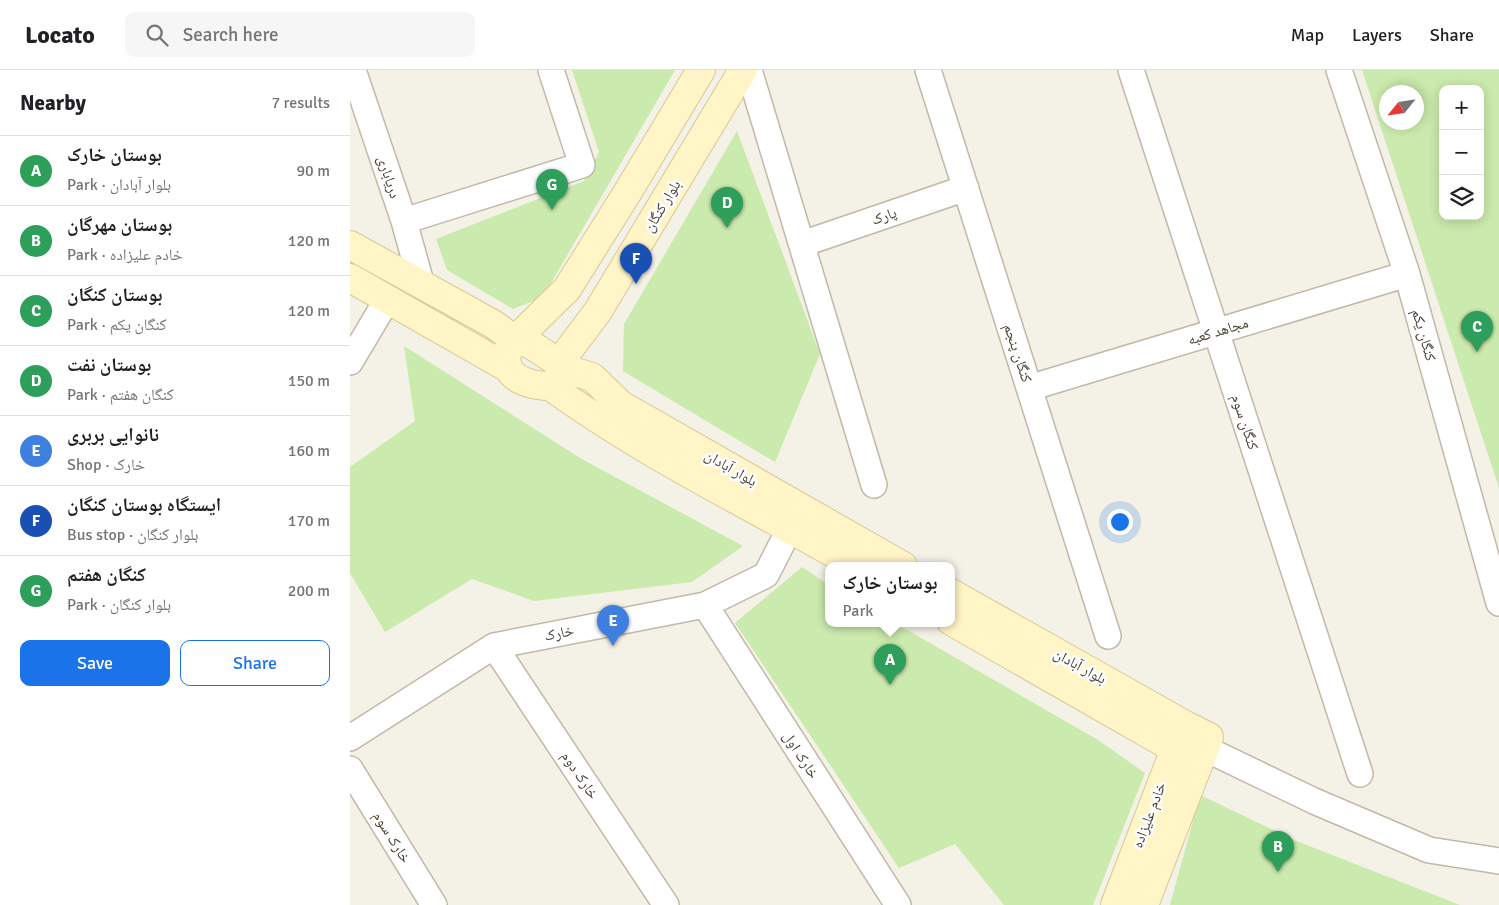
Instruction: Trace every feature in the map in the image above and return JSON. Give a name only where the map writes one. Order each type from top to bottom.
[{"type":"main road","points":[[508,368],[506,354],[515,340],[567,289],[701,70]]},
{"type":"main road","name":"بلوار کنگان","points":[[557,373],[598,311],[743,70]]},
{"type":"main road","points":[[350,245],[493,324],[515,340]]},
{"type":"main road","points":[[350,278],[508,368],[517,377],[528,383],[537,386],[557,373]]},
{"type":"main road","name":"بلوار آبادان","points":[[515,340],[530,344],[557,373],[589,413],[727,496],[795,519],[895,562]]},
{"type":"main road","name":"بلوار آبادان","points":[[795,519],[851,562]]},
{"type":"main road","name":"بلوار آبادان","points":[[955,595],[1200,743]]},
{"type":"main road","name":"بلوار آبادان","points":[[955,623],[1175,750],[1200,743]]},
{"type":"main road","name":"خادم علیزاده","points":[[1144,905],[1200,743]]},
{"type":"main road","name":"خادم علیزاده","points":[[1115,905],[1175,750]]},
{"type":"street","name":"دریاباری","points":[[353,70],[404,220],[422,286]]},
{"type":"street","points":[[404,220],[582,165],[551,70]]},
{"type":"street","points":[[750,70],[874,484]]},
{"type":"street","name":"کنگان پنجم","points":[[928,70],[1108,636]]},
{"type":"street","name":"کنگان سوم","points":[[1131,70],[1360,774]]},
{"type":"street","name":"کنگان یکم","points":[[1339,70],[1407,274],[1499,603]]},
{"type":"street","name":"پارک","points":[[802,244],[966,188]]},
{"type":"street","name":"مجاهد کعبه","points":[[1029,388],[1407,274]]},
{"type":"street","points":[[350,362],[387,300]]},
{"type":"street","name":"خارک","points":[[350,738],[494,646],[705,605],[766,574],[795,519]]},
{"type":"street","name":"خارک اول","points":[[705,605],[898,905]]},
{"type":"street","name":"خارک دوم","points":[[494,646],[666,905]]},
{"type":"street","points":[[1200,743],[1314,801],[1429,850],[1499,860]]},
{"type":"street","name":"خارک سوم","points":[[350,769],[434,905]]},
{"type":"green space","points":[[572,70],[675,70],[543,297],[513,309],[447,270],[436,239],[584,181],[599,152]]},
{"type":"green space","points":[[1362,70],[1499,70],[1499,488],[1382,130],[1424,130],[1424,85],[1379,85],[1379,122]]},
{"type":"green space","points":[[737,131],[820,354],[775,462],[623,371],[624,324]]},
{"type":"green space","points":[[404,346],[580,458],[743,546],[692,582],[534,601],[472,579],[385,632],[350,573],[350,467],[415,421]]},
{"type":"green space","points":[[802,567],[825,582],[825,627],[900,627],[909,631],[1098,740],[1145,773],[1093,905],[1004,905],[955,844],[899,868],[735,623]]},
{"type":"green space","points":[[1200,795],[1294,840],[1460,905],[1170,905]]},
{"type":"place","name":"کنگان هفتم","points":[[552,210]]},
{"type":"place","name":"بوستان نفت","points":[[727,228]]},
{"type":"place","name":"ایستگاه بوستان کنگان","points":[[636,284]]},
{"type":"place","name":"بوستان کنگان","points":[[1477,352]]},
{"type":"place","name":"نانوایی بربری","points":[[613,646]]},
{"type":"place","name":"بوستان خارک","points":[[890,685]]},
{"type":"place","name":"بوستان مهرگان","points":[[1278,872]]}]
